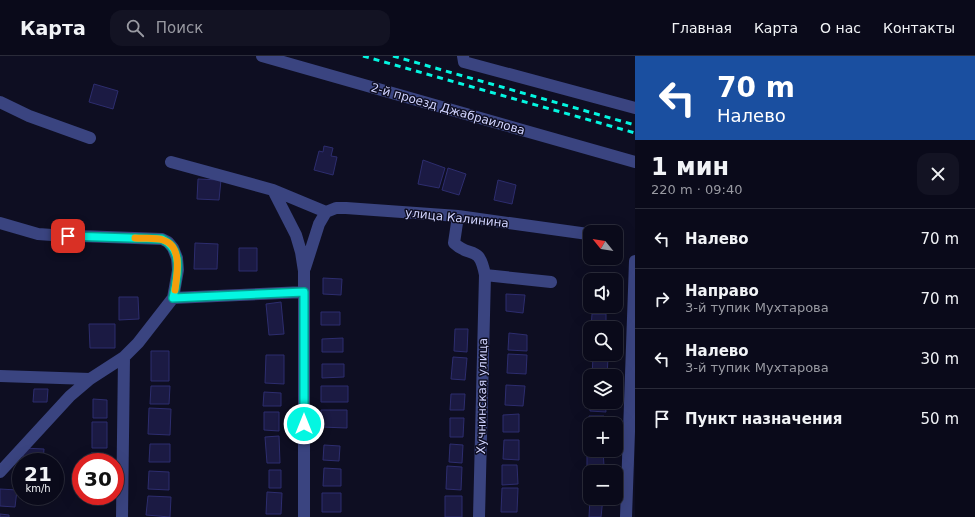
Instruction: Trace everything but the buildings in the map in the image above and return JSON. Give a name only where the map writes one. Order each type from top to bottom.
[{"type":"street","name":"2-й проезд Джабраилова","points":[[262,56],[635,162]]},
{"type":"street","points":[[463,56],[464,62],[635,108]]},
{"type":"street","points":[[0,102],[29,116],[90,138]]},
{"type":"street","points":[[171,162],[273,190],[326,212],[318,224],[304,271]]},
{"type":"street","points":[[273,190],[296,235],[304,271],[304,517]]},
{"type":"street","name":"улица Калинина","points":[[326,212],[336,208],[346,208],[458,216],[583,233]]},
{"type":"street","name":"Хучнинская улица","points":[[458,216],[454,242],[458,247],[473,252],[479,256],[483,262],[485,275],[479,517]]},
{"type":"street","points":[[0,224],[38,234],[162,239],[168,242],[173,248],[177,258],[178,270],[173,298],[138,343],[124,357],[90,379],[70,396],[0,472]]},
{"type":"street","points":[[626,517],[635,261]]},
{"type":"street","points":[[485,275],[551,282]]},
{"type":"street","points":[[173,298],[304,292]]},
{"type":"street","points":[[122,517],[124,357]]},
{"type":"street","points":[[0,376],[90,379]]},
{"type":"railway","points":[[363,56],[635,133]]},
{"type":"railway","points":[[393,56],[635,125]]},
{"type":"slow traffic","points":[[135,238],[162,239],[168,242],[173,248],[177,258],[178,270],[175,290]]},
{"type":"route","points":[[68,236],[162,239],[168,242],[173,248],[177,258],[178,270],[173,298],[304,292],[304,424]]}]
